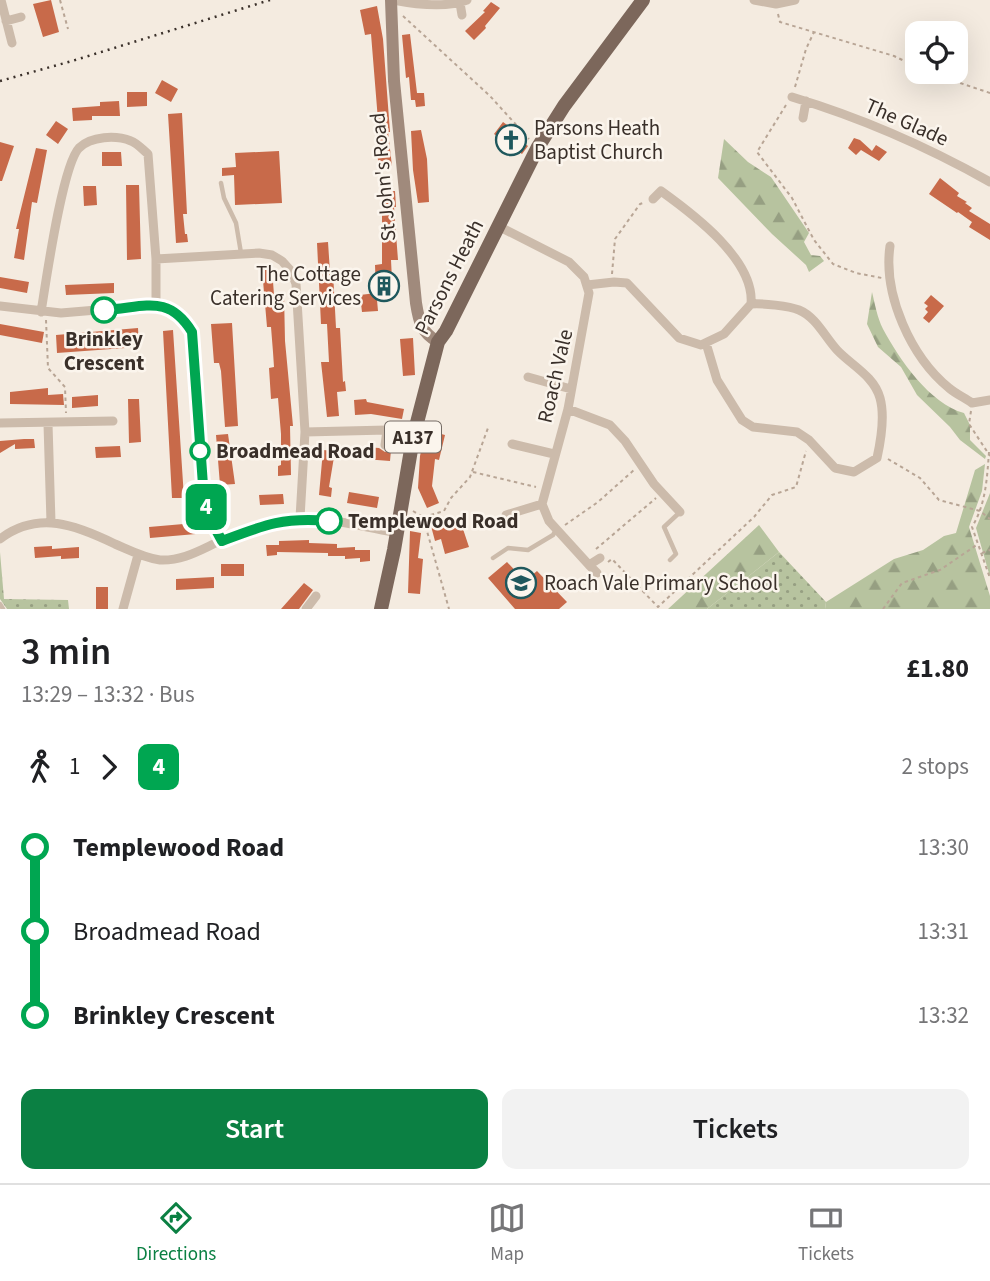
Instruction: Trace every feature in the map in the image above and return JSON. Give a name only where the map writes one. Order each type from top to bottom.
[{"type":"main road","name":"Parsons Heath","points":[[381,609],[403,504],[414,433],[438,342],[538,147],[564,106],[643,0]]},
{"type":"street","points":[[1,0],[12,43]]},
{"type":"street","points":[[754,0],[776,4],[794,0]]},
{"type":"street","points":[[392,2],[463,1],[462,15]]},
{"type":"street","name":"St John's Road","points":[[392,2],[395,93],[416,303],[420,324],[426,335],[438,342]]},
{"type":"street","points":[[6,21],[21,17]]},
{"type":"street","name":"The Glade","points":[[792,97],[842,112],[913,141],[990,182]]},
{"type":"street","points":[[803,118],[806,101]]},
{"type":"street","points":[[44,312],[51,249],[70,163],[81,146],[95,139],[114,138],[133,142],[148,154],[156,259],[156,305]]},
{"type":"street","points":[[653,199],[661,191],[707,227],[742,268],[749,283],[751,304]]},
{"type":"street","points":[[498,226],[569,262],[584,277],[587,285],[627,283],[680,338],[689,342],[706,343],[724,334],[751,304],[759,303],[800,311],[813,320],[837,350],[873,384],[880,398],[881,444],[877,458],[854,472],[835,468],[809,440],[797,432],[753,427],[742,420],[717,380],[706,343]]},
{"type":"street","points":[[890,246],[888,263],[898,313],[928,366],[949,388],[972,403],[990,400]]},
{"type":"street","points":[[156,259],[272,255],[292,271],[296,284],[305,432],[300,518]]},
{"type":"street","name":"Roach Vale","points":[[542,504],[568,409],[587,312],[587,285]]},
{"type":"street","points":[[0,306],[71,313],[156,305],[171,308],[184,319],[192,332],[204,499],[209,517],[222,541]]},
{"type":"street","points":[[528,377],[571,389]]},
{"type":"street","points":[[568,409],[610,425],[662,493],[680,512]]},
{"type":"street","points":[[0,423],[113,421]]},
{"type":"street","points":[[48,424],[51,522]]},
{"type":"street","points":[[305,432],[387,430],[385,445]]},
{"type":"street","points":[[512,444],[554,454]]},
{"type":"street","points":[[506,515],[542,504],[549,522],[597,573]]},
{"type":"street","points":[[0,539],[13,529],[51,522],[79,528],[138,555],[159,560],[184,559],[257,527],[300,518],[397,533]]},
{"type":"street","points":[[123,609],[138,555]]},
{"type":"street","points":[[586,562],[600,558]]},
{"type":"street","points":[[306,609],[316,596]]},
{"type":"lane","points":[[220,183],[236,223],[241,254]]},
{"type":"lane","points":[[670,560],[676,554],[664,527],[680,512]]},
{"type":"lane","points":[[493,558],[508,548],[528,550],[557,530]]},
{"type":"lane","points":[[0,604],[3,609]]},
{"type":"path","points":[[60,0],[68,29]]},
{"type":"path","points":[[392,2],[490,96],[513,124],[538,147]]},
{"type":"path","points":[[776,4],[780,22],[905,61]]},
{"type":"path","points":[[814,32],[806,49],[792,97],[757,152],[792,198],[814,240],[833,264],[856,273],[890,279]]},
{"type":"path","points":[[963,84],[990,93]]},
{"type":"path","points":[[611,282],[615,239],[640,204],[653,199]]},
{"type":"path","points":[[44,312],[48,368],[65,387],[66,423]]},
{"type":"path","points":[[972,403],[969,424],[989,454],[986,492],[972,527],[990,578]]},
{"type":"path","points":[[424,517],[444,511],[451,498],[470,477],[488,428]]},
{"type":"path","points":[[600,558],[606,563],[612,559],[658,607],[754,517],[772,495],[796,487],[809,440]]},
{"type":"path","points":[[878,453],[920,478],[939,500],[980,512],[990,519]]},
{"type":"path","points":[[557,530],[598,502],[641,465]]},
{"type":"path","points":[[472,472],[545,489]]},
{"type":"path","points":[[586,562],[662,493]]},
{"type":"path","points":[[403,504],[424,517],[449,609]]},
{"type":"path","points":[[883,609],[902,583],[940,570],[978,544]]},
{"type":"path","points":[[981,553],[990,550]]},
{"type":"green space","points":[[724,139],[748,162],[771,177],[809,233],[804,242],[811,255],[820,256],[824,261],[809,272],[806,265],[718,178]]},
{"type":"green space","points":[[872,292],[881,324],[898,354],[917,379],[939,400],[964,413],[970,425],[970,440],[986,456],[985,459],[960,440],[917,395],[901,367],[878,347],[867,324]]},
{"type":"green space","points":[[985,464],[982,491],[969,527],[990,596],[990,609],[825,609],[826,602],[894,559],[923,550],[944,536],[956,533],[975,470]]},
{"type":"green space","points":[[990,493],[990,577],[976,528]]},
{"type":"green space","points":[[759,525],[779,552],[707,609],[668,609]]},
{"type":"green space","points":[[0,552],[4,599],[68,600],[69,609],[7,609],[0,599]]},
{"type":"green space","points":[[779,552],[826,602],[825,609],[707,609]]},
{"type":"building","points":[[51,0],[59,32],[43,37],[33,4]]},
{"type":"building","points":[[491,2],[500,8],[474,40],[465,31],[485,12],[483,11]]},
{"type":"building","points":[[377,6],[383,39],[392,166],[379,168],[376,145],[380,145],[371,34],[365,35],[360,10]]},
{"type":"building","points":[[410,34],[417,93],[424,93],[425,106],[416,107],[415,100],[411,100],[409,77],[406,78],[402,35]]},
{"type":"building","points":[[162,80],[178,89],[171,102],[155,93]]},
{"type":"building","points":[[127,92],[147,92],[147,106],[127,107]]},
{"type":"building","points":[[119,101],[120,116],[92,116],[92,120],[73,121],[72,108],[100,106],[100,102]]},
{"type":"building","points":[[182,113],[187,214],[183,214],[188,242],[176,243],[168,114]]},
{"type":"building","points":[[56,121],[68,129],[58,144],[46,135]]},
{"type":"building","name":"Parsons Heath Baptist Church","points":[[503,122],[513,129],[510,133],[528,146],[522,154],[494,134]]},
{"type":"building","points":[[421,130],[427,159],[429,202],[418,203],[411,131]]},
{"type":"building","points":[[854,138],[872,151],[876,145],[887,152],[879,161],[861,150],[856,155],[848,148]]},
{"type":"building","points":[[0,142],[14,146],[2,181],[0,181]]},
{"type":"building","points":[[36,148],[47,150],[37,203],[32,202],[24,260],[14,258],[19,229],[16,229]]},
{"type":"building","points":[[279,151],[282,203],[235,205],[234,175],[222,176],[222,168],[236,167],[235,153]]},
{"type":"building","points":[[102,152],[121,152],[122,166],[102,166]]},
{"type":"building","points":[[940,178],[959,193],[957,196],[967,202],[965,203],[972,208],[969,211],[990,224],[990,240],[969,227],[972,222],[929,194]]},
{"type":"building","points":[[126,185],[139,185],[141,259],[127,260]]},
{"type":"building","points":[[83,186],[96,186],[97,205],[84,206]]},
{"type":"building","points":[[395,191],[398,260],[391,260],[393,299],[377,300],[378,311],[362,312],[360,295],[376,293],[375,265],[382,264],[382,192]]},
{"type":"building","points":[[328,242],[330,272],[333,272],[336,328],[340,328],[343,382],[345,381],[346,391],[337,392],[339,416],[327,417],[321,362],[329,362],[327,324],[321,324],[317,243]]},
{"type":"building","points":[[272,268],[274,295],[284,294],[285,341],[293,426],[290,426],[291,475],[278,476],[278,466],[281,465],[281,434],[278,398],[271,399],[269,368],[274,367],[273,352],[271,327],[267,327],[262,269]]},
{"type":"building","points":[[0,277],[29,282],[27,293],[0,288]]},
{"type":"building","points":[[114,283],[114,293],[66,295],[65,285]]},
{"type":"building","points":[[931,295],[944,306],[929,323],[923,318],[928,312],[925,309],[928,306],[924,303]]},
{"type":"building","points":[[232,323],[238,426],[225,427],[221,371],[219,363],[214,363],[211,324]]},
{"type":"building","points":[[0,324],[44,332],[42,343],[0,335]]},
{"type":"building","points":[[138,328],[139,347],[57,353],[56,335]]},
{"type":"building","points":[[173,330],[184,498],[172,498],[163,331]]},
{"type":"building","points":[[413,338],[415,375],[403,376],[400,339]]},
{"type":"building","points":[[48,388],[48,395],[63,394],[64,405],[10,404],[10,392]]},
{"type":"building","points":[[98,395],[98,406],[72,408],[72,397]]},
{"type":"building","points":[[128,399],[139,399],[141,442],[129,443]]},
{"type":"building","points":[[366,399],[367,402],[404,409],[402,419],[371,414],[355,415],[354,400]]},
{"type":"building","points":[[426,430],[445,435],[439,460],[435,459],[432,486],[439,503],[427,508],[418,488],[420,456]]},
{"type":"building","points":[[228,434],[235,484],[220,485],[216,435]]},
{"type":"building","points":[[34,439],[35,448],[15,449],[15,444],[0,453],[0,441]]},
{"type":"building","points":[[120,446],[121,457],[96,458],[95,447]]},
{"type":"building","points":[[365,447],[379,448],[385,452],[391,450],[390,461],[364,459]]},
{"type":"building","points":[[323,450],[335,451],[329,487],[332,488],[331,497],[319,495]]},
{"type":"building","points":[[349,492],[379,497],[377,508],[347,503]]},
{"type":"building","points":[[283,494],[284,504],[260,505],[259,495]]},
{"type":"building","points":[[449,521],[450,525],[457,523],[460,530],[463,529],[469,547],[445,554],[441,539],[435,541],[431,526]]},
{"type":"building","points":[[195,523],[196,534],[150,538],[149,527]]},
{"type":"building","points":[[410,531],[421,533],[418,558],[423,559],[420,594],[408,593]]},
{"type":"building","points":[[309,540],[309,543],[337,544],[337,548],[370,550],[370,561],[360,562],[360,558],[328,556],[328,553],[277,552],[277,555],[267,556],[266,545],[279,545],[279,541]]},
{"type":"building","points":[[52,546],[52,549],[79,547],[79,558],[35,558],[34,547]]},
{"type":"building","points":[[507,562],[525,581],[537,571],[567,602],[559,609],[515,609],[488,578]]},
{"type":"building","points":[[221,564],[244,564],[244,576],[221,576]]},
{"type":"building","points":[[214,577],[214,588],[176,590],[176,579]]},
{"type":"building","points":[[304,583],[313,590],[299,609],[281,609]]},
{"type":"building","points":[[96,587],[108,587],[108,609],[96,609]]},
{"type":"railway","points":[[0,81],[270,0]]},
{"type":"bus line","name":"4","points":[[104,310],[156,305],[171,308],[184,319],[192,332],[204,499],[209,517],[222,541],[278,522],[300,518],[329,521]]},
{"type":"place","name":"Parsons Heath Baptist Church","points":[[511,140]]},
{"type":"place","name":"The Cottage Catering Services","points":[[384,286]]},
{"type":"place","name":"Brinkley Crescent","points":[[104,310]]},
{"type":"place","name":"Broadmead Road","points":[[200,451]]},
{"type":"place","name":"Templewood Road","points":[[329,521]]},
{"type":"place","name":"Roach Vale Primary School","points":[[521,583]]}]
